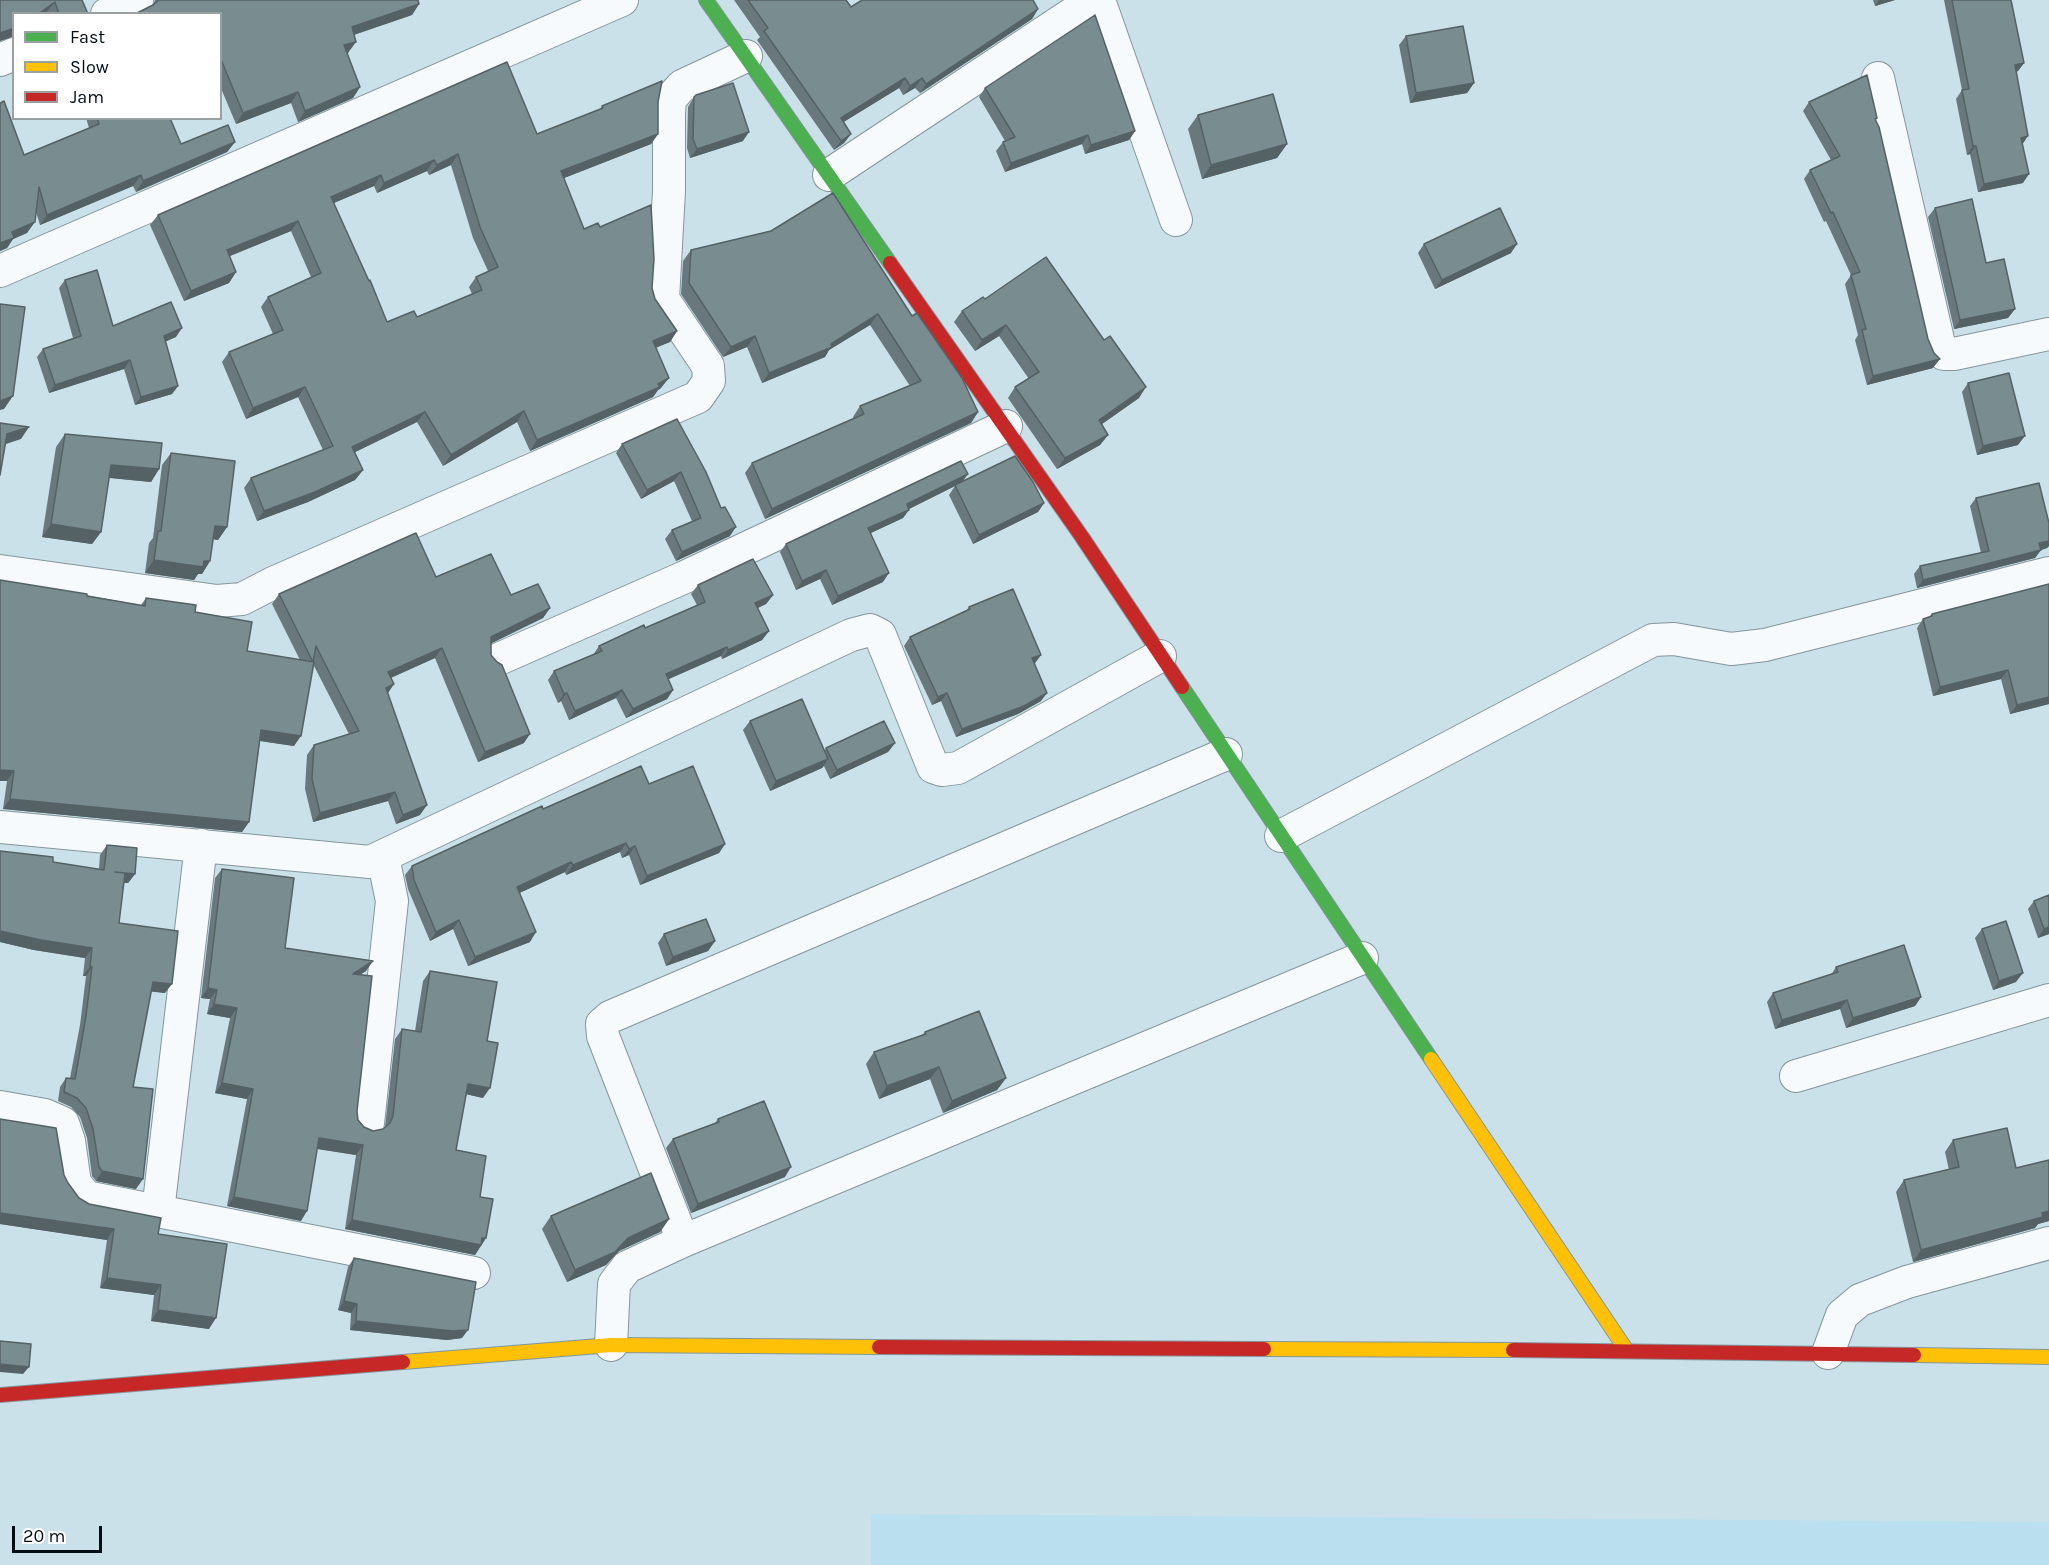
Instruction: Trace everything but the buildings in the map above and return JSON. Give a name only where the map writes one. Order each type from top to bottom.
[{"type":"street","points":[[0,271],[622,0]]},
{"type":"street","points":[[706,0],[1082,537],[1160,657],[1627,1350]]},
{"type":"street","points":[[829,175],[1093,0]]},
{"type":"street","points":[[1098,0],[1176,220]]},
{"type":"street","points":[[0,571],[217,601],[242,599],[273,583],[698,397],[709,381],[708,366],[663,299],[669,191],[670,99],[682,86],[746,56]]},
{"type":"street","points":[[1878,78],[1939,345],[1944,354],[1954,354],[2049,334]]},
{"type":"street","points":[[501,658],[685,577],[1006,426]]},
{"type":"street","points":[[1281,836],[1653,640],[1674,639],[1731,649],[1765,645],[2049,573]]},
{"type":"street","points":[[0,827],[370,862],[851,635],[870,630],[880,635],[933,767],[942,770],[958,768],[1160,657]]},
{"type":"street","points":[[683,1241],[603,1036],[603,1024],[610,1017],[1226,754]]},
{"type":"street","points":[[158,1211],[201,845]]},
{"type":"street","points":[[368,1124],[392,901],[382,857]]},
{"type":"street","points":[[611,1345],[614,1284],[627,1267],[683,1241],[1362,958]]},
{"type":"street","points":[[1796,1076],[2049,1000]]},
{"type":"street","points":[[0,1107],[45,1114],[63,1123],[69,1141],[75,1183],[86,1197],[474,1273]]},
{"type":"street","points":[[1828,1353],[1842,1315],[1860,1300],[1907,1282],[2049,1243]]},
{"type":"street","points":[[0,1395],[611,1345],[1627,1350],[2049,1357]]},
{"type":"shaded area","points":[[871,1514],[2049,1522],[2049,1565],[871,1565]]},
{"type":"traffic: fast","points":[[706,0],[890,263]]},
{"type":"traffic: fast","points":[[1182,687],[1431,1059]]},
{"type":"traffic: slow","points":[[1431,1059],[1627,1351]]},
{"type":"traffic: slow","points":[[403,1362],[611,1345],[879,1347]]},
{"type":"traffic: slow","points":[[1264,1349],[1513,1350]]},
{"type":"traffic: slow","points":[[1914,1355],[2049,1357]]},
{"type":"traffic: jam","points":[[890,263],[1082,537],[1182,687]]},
{"type":"traffic: jam","points":[[879,1347],[1264,1349]]},
{"type":"traffic: jam","points":[[1513,1350],[1914,1355]]},
{"type":"traffic: jam","points":[[0,1395],[403,1362]]}]
